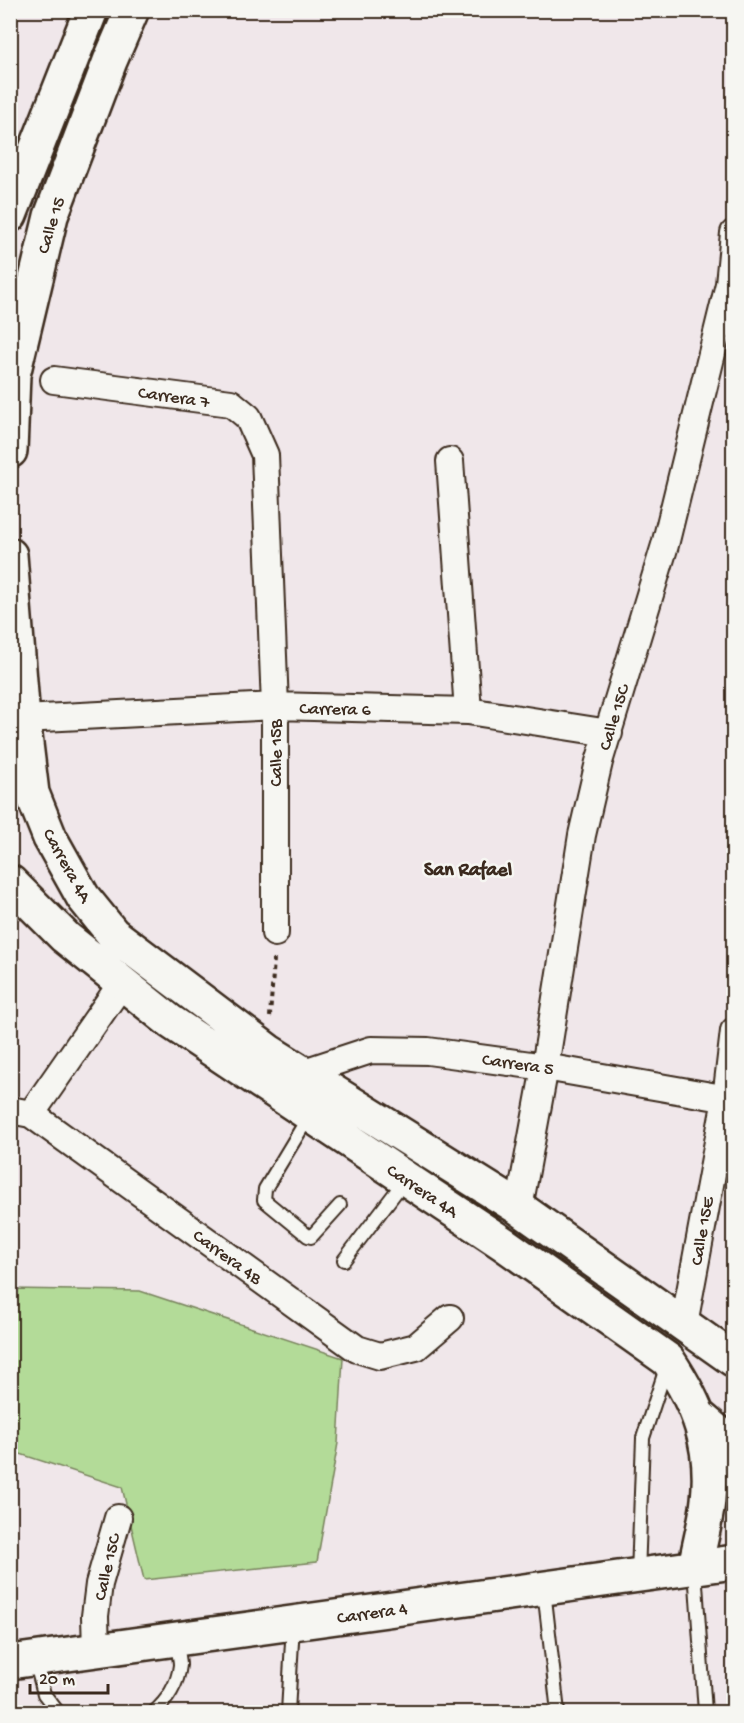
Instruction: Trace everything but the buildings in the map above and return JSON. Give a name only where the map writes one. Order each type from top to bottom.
[{"type":"main road","points":[[51,216],[12,209],[91,10]]},
{"type":"main road","name":"Calle 15","points":[[10,451],[13,375],[51,216],[132,10]]},
{"type":"main road","points":[[10,555],[21,803]]},
{"type":"main road","name":"Carrera 4A","points":[[21,803],[50,838],[83,897],[113,934],[268,1051],[519,1208],[734,1360]]},
{"type":"main road","name":"Carrera 4A","points":[[10,882],[65,937],[171,1022],[504,1244],[669,1360],[686,1387],[700,1418],[709,1461],[708,1500],[695,1568]]},
{"type":"main road","points":[[700,1418],[734,1446]]},
{"type":"main road","name":"Carrera 4","points":[[22,1661],[734,1562]]},
{"type":"street","name":"Calle 15C","points":[[519,1208],[545,1067],[582,835],[609,732],[668,534],[729,284],[734,233]]},
{"type":"street","name":"Carrera 7","points":[[54,380],[231,404],[248,417],[265,455]]},
{"type":"street","name":"Calle 15B","points":[[265,455],[275,706],[275,933]]},
{"type":"street","points":[[450,460],[468,711]]},
{"type":"street","name":"Carrera 6","points":[[17,716],[275,706],[468,711],[609,732]]},
{"type":"street","points":[[21,1112],[122,984]]},
{"type":"street","name":"Calle 15E","points":[[684,1324],[730,1100],[734,1031]]},
{"type":"street","name":"Carrera 5","points":[[304,1072],[371,1050],[428,1051],[545,1067],[730,1100]]},
{"type":"street","name":"Carrera 4B","points":[[21,1112],[357,1349],[380,1356],[416,1347],[450,1318]]},
{"type":"street","name":"Calle 15C","points":[[96,1651],[99,1584],[118,1518]]},
{"type":"lane","points":[[310,1115],[265,1189],[264,1200],[311,1237],[340,1205]]},
{"type":"lane","points":[[344,1260],[406,1178]]},
{"type":"lane","points":[[638,1576],[643,1438],[669,1360]]},
{"type":"lane","points":[[695,1568],[705,1713]]},
{"type":"lane","points":[[544,1589],[558,1713]]},
{"type":"lane","points":[[288,1713],[293,1623]]},
{"type":"lane","points":[[154,1713],[167,1701],[180,1665],[175,1639]]},
{"type":"lane","points":[[22,1661],[58,1713]]},
{"type":"path","points":[[268,1051],[275,933]]},
{"type":"green space","points":[[11,1289],[140,1291],[343,1358],[338,1443],[317,1562],[144,1580],[122,1487],[11,1451]]},
{"type":"district","name":"San Rafael","points":[[468,868]]}]
